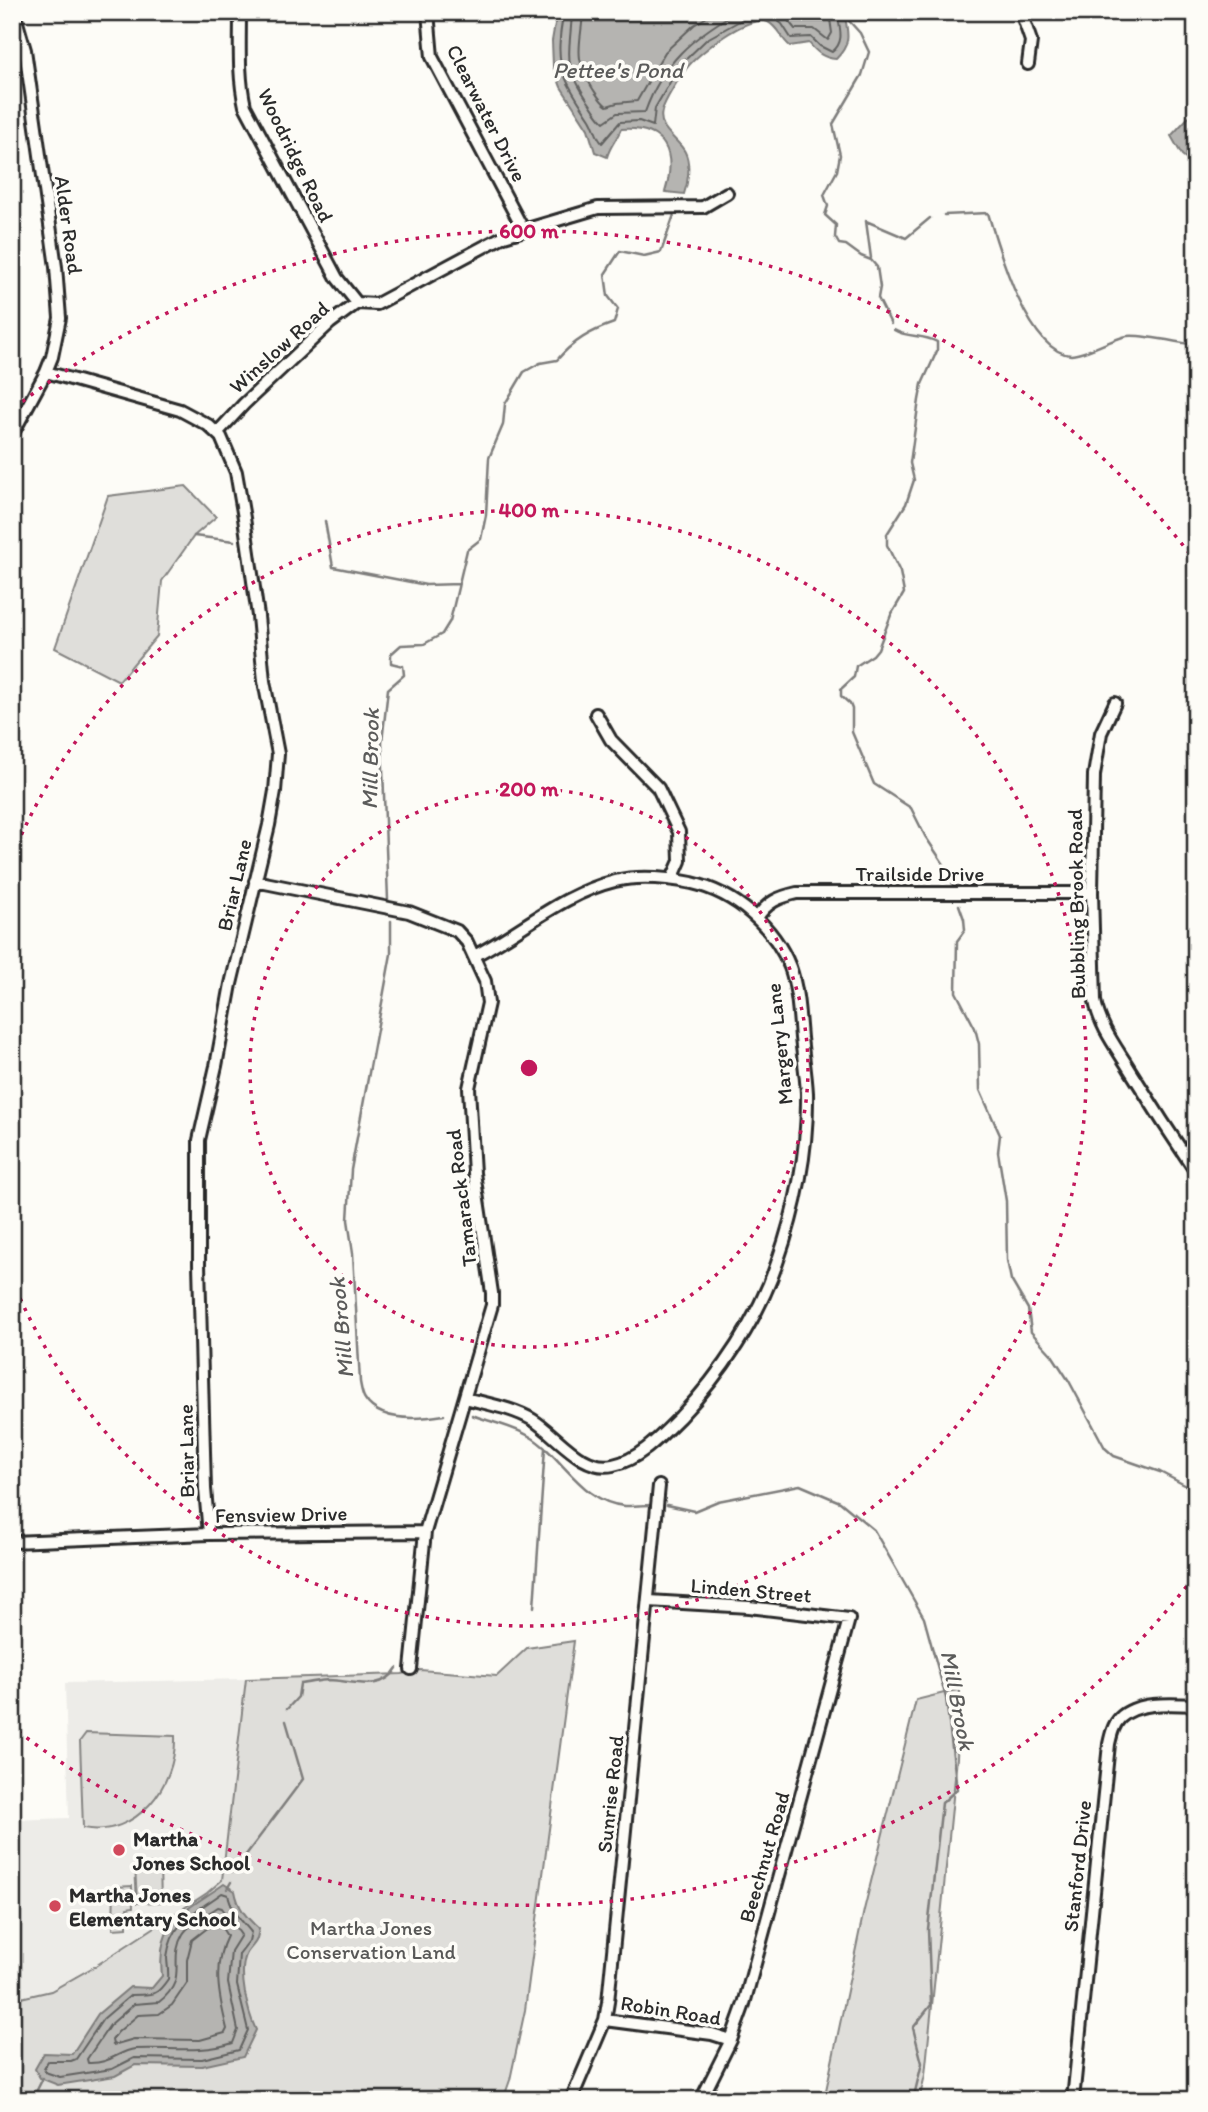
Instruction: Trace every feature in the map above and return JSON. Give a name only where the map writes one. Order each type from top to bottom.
[{"type":"street","name":"Alder Road","points":[[12,435],[46,372],[56,341],[60,306],[25,50],[14,12]]},
{"type":"street","name":"Woodridge Road","points":[[240,12],[239,53],[245,106],[337,278],[357,303]]},
{"type":"street","name":"Clearwater Drive","points":[[428,12],[432,57],[523,229]]},
{"type":"street","points":[[1021,12],[1031,41],[1028,64]]},
{"type":"street","name":"Winslow Road","points":[[217,433],[330,323],[357,303],[377,304],[503,236],[523,229],[598,208],[703,207],[727,193]]},
{"type":"street","name":"Briar Lane","points":[[46,372],[180,410],[217,433],[227,448],[236,472],[258,616],[264,681],[278,754],[275,792],[198,1140],[205,1489],[209,1534]]},
{"type":"street","name":"Bubbling Brook Road","points":[[1115,703],[1101,733],[1094,775],[1092,892],[1095,1001],[1098,1016],[1153,1109],[1196,1172]]},
{"type":"street","points":[[596,714],[611,740],[658,788],[679,832],[680,862],[672,879]]},
{"type":"street","name":"Margery Lane","points":[[465,1398],[534,1420],[585,1460],[600,1465],[613,1465],[642,1450],[665,1432],[694,1402],[741,1336],[767,1288],[789,1224],[803,1154],[807,1094],[797,996],[790,968],[773,935],[757,918],[715,889],[672,879],[640,877],[614,881],[585,891],[538,915],[503,941],[474,956]]},
{"type":"street","name":"Tamarack Road","points":[[255,881],[409,912],[457,931],[467,942],[485,981],[488,1003],[469,1088],[474,1173],[492,1305],[425,1532],[411,1669]]},
{"type":"street","name":"Trailside Drive","points":[[757,918],[765,905],[782,896],[797,893],[1092,892]]},
{"type":"street","name":"Sunrise Road","points":[[571,2100],[605,2020],[659,1486]]},
{"type":"street","name":"Fensview Drive","points":[[12,1542],[209,1534],[425,1532]]},
{"type":"street","name":"Linden Street","points":[[649,1601],[749,1607],[849,1619]]},
{"type":"street","name":"Beechnut Road","points":[[701,2100],[731,2040],[744,2004],[849,1619]]},
{"type":"street","name":"Stanford Drive","points":[[1073,2100],[1109,1744],[1115,1725],[1122,1716],[1153,1704],[1196,1705]]},
{"type":"street","name":"Robin Road","points":[[605,2020],[712,2034],[731,2040]]},
{"type":"shaded area","name":"Martha Jones School","points":[[246,1679],[222,1880],[207,1893],[97,1965],[51,1991],[12,2000],[12,1820],[69,1818],[65,1683]]},
{"type":"green space","points":[[186,486],[216,517],[194,536],[162,581],[157,636],[119,681],[55,648],[108,496]]},
{"type":"green space","name":"Martha Jones Conservation Land","points":[[574,1641],[525,2010],[503,2100],[12,2100],[12,2000],[51,1991],[97,1965],[207,1893],[222,1880],[246,1679],[402,1674],[420,1670],[497,1676],[527,1648]]},
{"type":"green space","points":[[960,1689],[957,1758],[925,2075],[919,2100],[824,2100],[864,1910],[916,1700]]},
{"type":"green space","points":[[86,1733],[175,1736],[174,1754],[161,1790],[136,1817],[120,1825],[102,1829],[83,1828],[80,1741]]},
{"type":"green space","points":[[160,1864],[161,1902],[137,1903],[135,1865]]},
{"type":"green space","points":[[132,1886],[133,1907],[127,1908],[127,1928],[113,1929],[114,1887]]},
{"type":"water","name":"Pettee's Pond","points":[[557,12],[844,12],[848,37],[845,48],[836,59],[821,54],[809,43],[790,46],[771,24],[759,21],[724,36],[692,62],[669,96],[661,118],[665,129],[682,147],[687,157],[688,173],[684,194],[665,192],[670,165],[668,154],[658,137],[649,132],[621,129],[607,157],[595,152],[588,129],[561,87],[553,66],[552,41]]},
{"type":"water","points":[[1196,109],[1196,166],[1182,155],[1171,136]]},
{"type":"water","points":[[224,1884],[235,1891],[243,1912],[259,1929],[256,1941],[244,1961],[243,1981],[256,2030],[243,2057],[202,2066],[135,2065],[115,2076],[58,2085],[40,2078],[35,2069],[44,2053],[72,2054],[98,2014],[130,1987],[152,1988],[162,1976],[161,1957],[168,1930],[185,1911]]},
{"type":"waterway","points":[[841,12],[860,33],[869,52],[862,75],[833,124],[840,155],[837,171],[824,195],[828,206],[825,215],[836,225],[835,237],[839,244],[846,245],[871,260],[877,267],[880,287],[878,298],[891,324]]},
{"type":"waterway","points":[[944,215],[988,213],[1017,296],[1041,337],[1055,350],[1077,354],[1127,336],[1151,337],[1196,345]]},
{"type":"waterway","name":"Mill Brook","points":[[388,900],[382,742],[388,689],[404,675],[403,666],[391,663],[391,654],[401,645],[424,644],[442,634],[450,621],[467,550],[481,539],[486,515],[489,458],[503,425],[505,404],[524,372],[540,363],[557,360],[583,337],[614,323],[618,309],[608,296],[605,274],[620,251],[644,256],[661,252],[674,215]]},
{"type":"waterway","points":[[871,258],[866,221],[906,238],[930,218]]},
{"type":"waterway","points":[[894,330],[937,342],[937,351],[922,384],[919,400],[910,463],[914,480],[906,504],[887,534],[887,545],[900,572],[904,593],[891,615],[878,649],[856,666],[854,677],[841,689],[841,696],[852,709],[852,732],[874,784],[911,808],[925,836],[949,872],[954,888]]},
{"type":"waterway","points":[[325,521],[333,567],[426,585],[459,584]]},
{"type":"waterway","points":[[194,536],[234,541]]},
{"type":"waterway","points":[[959,905],[965,930],[957,941],[956,992],[975,1028],[979,1044],[980,1090],[1000,1135],[998,1152],[1006,1201],[1007,1260],[1011,1280],[1028,1309],[1031,1332],[1052,1355],[1069,1381],[1105,1448],[1114,1456],[1160,1472],[1196,1491]]},
{"type":"waterway","name":"Mill Brook","points":[[391,921],[391,954],[351,1170],[348,1220],[353,1253],[360,1382],[362,1393],[372,1407],[390,1416],[424,1418],[444,1415]]},
{"type":"waterway","name":"Mill Brook","points":[[472,1415],[529,1436],[596,1496],[625,1506],[652,1505]]},
{"type":"waterway","points":[[534,1607],[545,1448]]},
{"type":"waterway","name":"Mill Brook","points":[[667,1505],[694,1511],[718,1501],[800,1485],[840,1502],[874,1530],[924,1618],[946,1698],[957,1789],[942,1803],[928,1929],[931,2005],[913,2028],[922,2063],[913,2100]]},
{"type":"waterway","points":[[287,1709],[298,1697],[300,1684],[329,1680],[375,1683],[391,1676],[397,1668]]},
{"type":"waterway","points":[[233,1872],[303,1779],[286,1721]]},
{"type":"waterway","points":[[227,1889],[231,1882]]},
{"type":"waterway","points":[[32,2100],[43,2078]]},
{"type":"place","name":"Martha Jones School","points":[[119,1850]]},
{"type":"place","name":"Martha Jones Elementary School","points":[[55,1906]]}]
